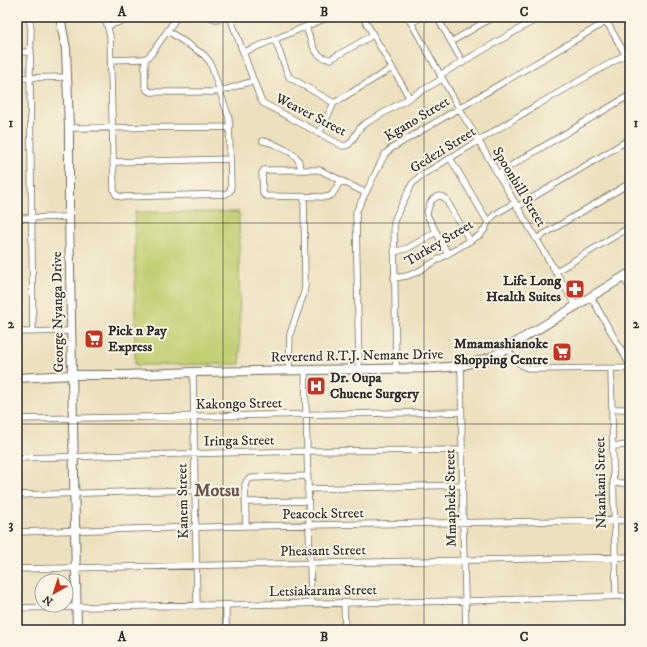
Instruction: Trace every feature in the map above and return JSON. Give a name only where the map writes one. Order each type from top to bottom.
[{"type":"street","points":[[29,17],[31,29],[30,78],[33,332]]},
{"type":"street","name":"George Nyanga Drive","points":[[60,17],[65,42],[69,128],[74,531],[77,630]]},
{"type":"street","points":[[105,17],[108,26],[111,60],[115,192],[118,196],[123,197],[226,194],[231,189],[230,127],[228,110],[209,59],[168,31]]},
{"type":"street","points":[[108,26],[134,17]]},
{"type":"street","points":[[111,60],[145,59],[152,53],[177,17]]},
{"type":"street","points":[[210,17],[216,19],[226,17]]},
{"type":"street","name":"Weaver Street","points":[[230,17],[262,103],[340,145],[345,146],[351,143],[362,125],[409,98],[539,17]]},
{"type":"street","points":[[244,52],[329,17]]},
{"type":"street","points":[[363,17],[409,98]]},
{"type":"street","name":"Spoonbill Street","points":[[408,17],[478,142],[576,306]]},
{"type":"street","points":[[411,23],[422,17]]},
{"type":"street","points":[[436,17],[463,63]]},
{"type":"street","points":[[451,42],[493,17]]},
{"type":"street","name":"Kgano Street","points":[[359,370],[355,217],[364,192],[387,151],[605,19],[614,17]]},
{"type":"street","points":[[605,19],[628,53],[630,63]]},
{"type":"street","points":[[306,27],[318,55],[328,59],[331,59],[373,35]]},
{"type":"street","points":[[275,40],[289,77],[334,103]]},
{"type":"street","points":[[17,52],[31,52]]},
{"type":"street","name":"Gedezi Street","points":[[396,369],[394,278],[395,219],[412,184],[419,177],[450,158],[628,53]]},
{"type":"street","points":[[145,59],[145,85],[148,91],[221,91],[253,81]]},
{"type":"street","points":[[319,134],[334,103],[392,68]]},
{"type":"street","points":[[17,78],[67,77]]},
{"type":"street","points":[[497,174],[630,95]]},
{"type":"street","points":[[69,128],[230,127]]},
{"type":"street","points":[[488,222],[494,215],[515,205],[630,139]]},
{"type":"street","points":[[263,141],[272,143],[295,155],[301,169]]},
{"type":"street","name":"Turkey Street","points":[[394,278],[407,276],[417,272],[470,241],[483,232],[488,222],[450,158]]},
{"type":"street","points":[[113,162],[230,159]]},
{"type":"street","points":[[341,180],[330,196],[266,196],[263,194],[262,173],[264,170],[320,170],[341,180],[364,192]]},
{"type":"street","points":[[536,239],[630,183]]},
{"type":"street","points":[[448,254],[428,218],[427,213],[433,199],[440,196],[445,198],[470,241]]},
{"type":"street","points":[[289,370],[290,334],[305,286],[304,197]]},
{"type":"street","points":[[17,218],[69,217]]},
{"type":"street","points":[[555,272],[630,227]]},
{"type":"street","points":[[394,252],[408,248],[436,232]]},
{"type":"street","points":[[627,275],[630,288]]},
{"type":"street","name":"Reverend R.T.J. Nemane Drive","points":[[17,377],[72,374],[126,375],[193,372],[435,368],[461,366],[492,357],[627,275]]},
{"type":"street","points":[[591,297],[630,365]]},
{"type":"street","points":[[17,332],[71,331]]},
{"type":"street","points":[[507,348],[519,363],[527,368],[536,370],[630,368]]},
{"type":"street","name":"Mmapheke Street","points":[[461,366],[466,630]]},
{"type":"street","name":"Nkankani Street","points":[[611,369],[616,596]]},
{"type":"street","points":[[305,370],[311,603]]},
{"type":"street","name":"Kanem Street","points":[[193,372],[197,606]]},
{"type":"street","points":[[612,409],[630,409]]},
{"type":"street","name":"Kakongo Street","points":[[17,419],[461,412]]},
{"type":"street","points":[[612,446],[630,446]]},
{"type":"street","name":"Iringa Street","points":[[17,458],[307,451],[462,450]]},
{"type":"street","points":[[246,526],[246,481],[249,479],[307,476]]},
{"type":"street","points":[[613,483],[630,483]]},
{"type":"street","points":[[307,489],[463,485]]},
{"type":"street","points":[[17,495],[195,490]]},
{"type":"street","points":[[245,502],[308,501]]},
{"type":"street","name":"Peacock Street","points":[[17,532],[246,526],[630,520]]},
{"type":"street","name":"Pheasant Street","points":[[17,569],[196,567],[630,557]]},
{"type":"street","name":"Letsiakarana Street","points":[[17,608],[465,601],[630,596]]},
{"type":"street","points":[[344,603],[345,630]]},
{"type":"street","points":[[226,605],[226,630]]},
{"type":"green space","points":[[135,212],[239,212],[240,364],[135,365]]},
{"type":"place","name":"Life Long Health Suites","points":[[575,289]]},
{"type":"place","name":"Pick n Pay Express","points":[[94,339]]},
{"type":"place","name":"Mmamashianoke Shopping Centre","points":[[562,352]]},
{"type":"place","name":"Dr. Oupa Chuene Surgery","points":[[316,386]]},
{"type":"district","name":"Motsu","points":[[217,491]]}]
